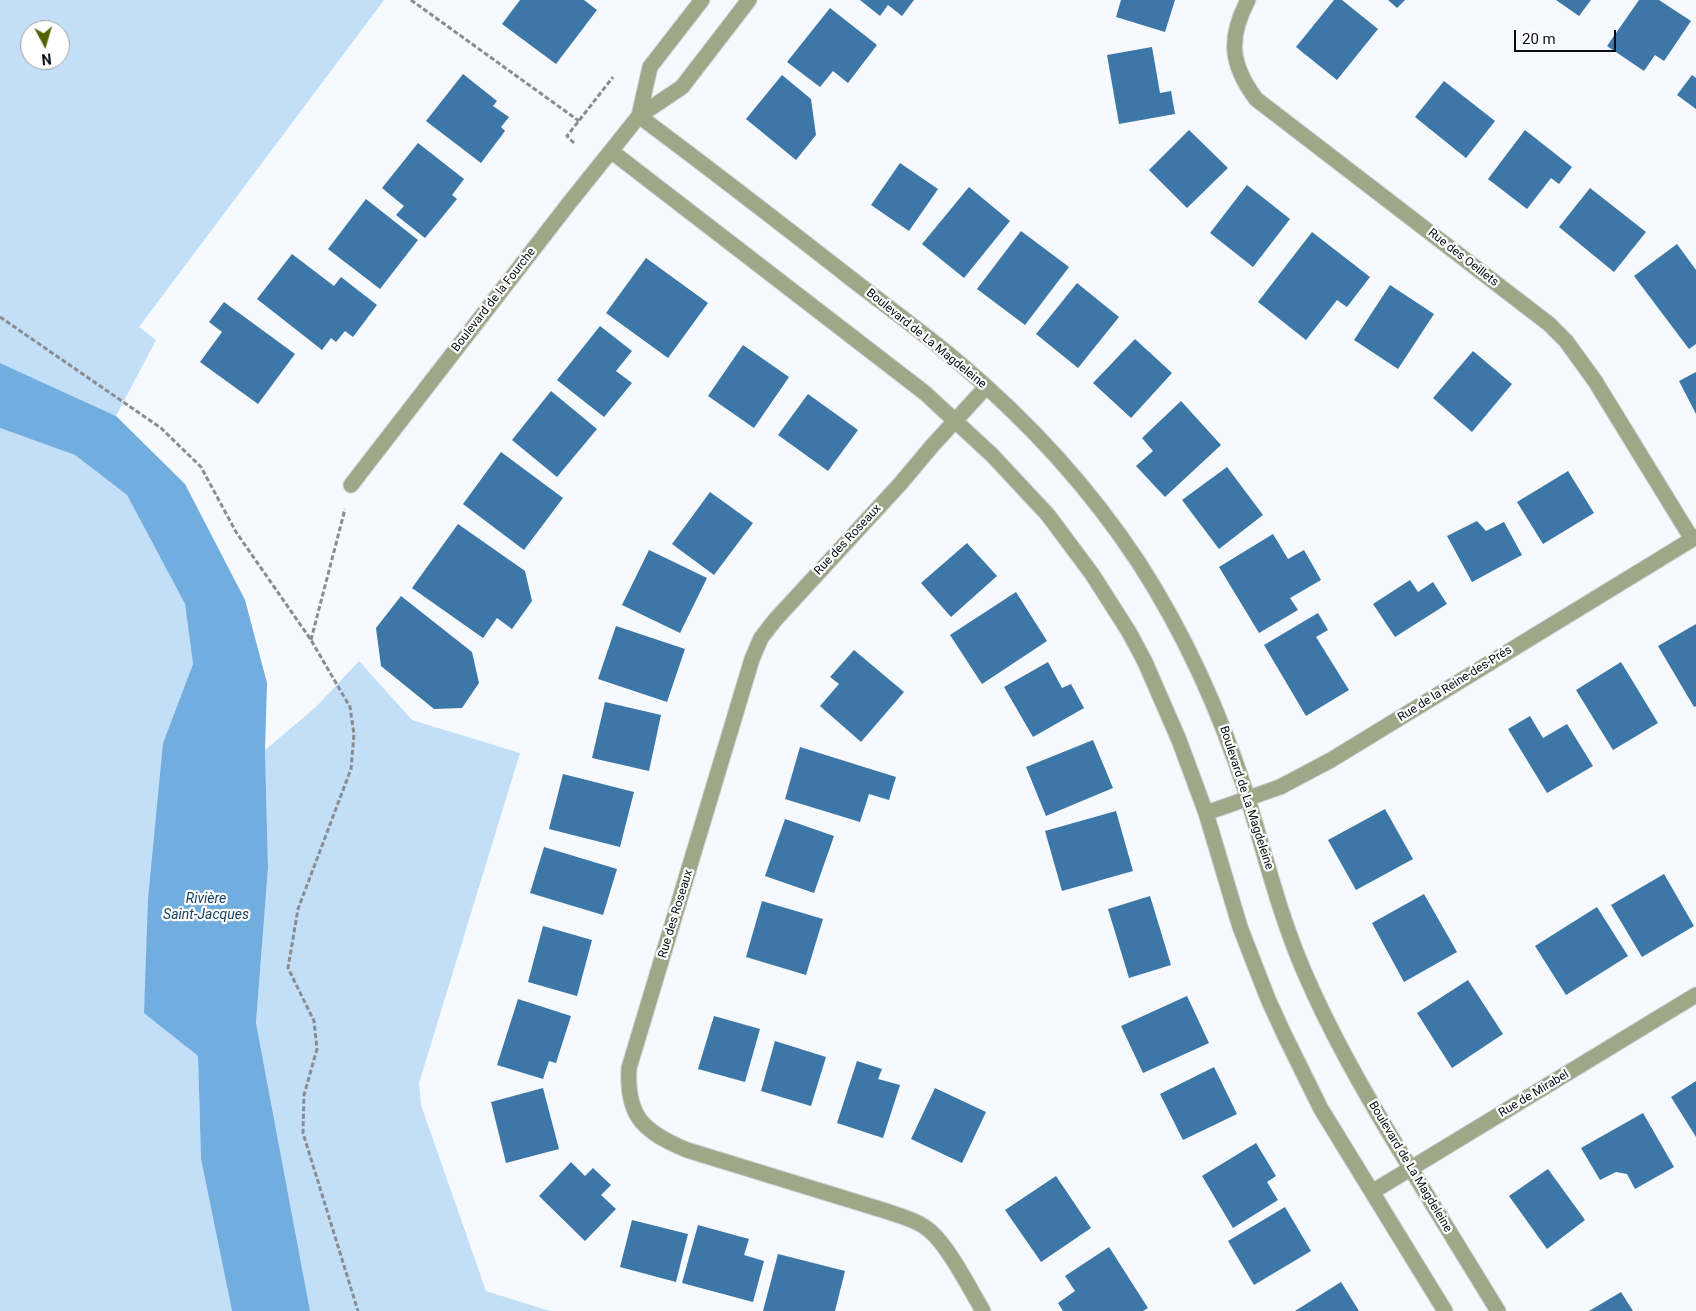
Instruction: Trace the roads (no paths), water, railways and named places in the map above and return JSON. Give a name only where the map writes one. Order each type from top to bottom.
[{"type":"street","name":"Boulevard de la Fourche","points":[[639,116],[650,68],[702,0]]},
{"type":"street","name":"Boulevard de la Fourche","points":[[351,485],[639,116],[682,87],[749,0]]},
{"type":"street","name":"Rue des Oeillets","points":[[1248,0],[1239,20],[1235,43],[1236,62],[1244,82],[1256,99],[1550,324],[1596,381],[1694,538]]},
{"type":"street","name":"Boulevard de La Magdeleine","points":[[639,116],[703,163],[956,360],[1021,419],[1056,456],[1103,514],[1138,562],[1179,632],[1212,697],[1248,798],[1273,885],[1303,969],[1340,1046],[1410,1168],[1498,1311]]},
{"type":"street","points":[[611,151],[925,393],[992,454],[1048,515],[1082,561],[1129,632],[1183,750],[1206,813],[1240,926],[1272,1008],[1322,1109],[1444,1311]]},
{"type":"street","name":"Rue des Roseaux","points":[[983,1311],[942,1243],[930,1230],[913,1220],[687,1150],[667,1142],[650,1132],[640,1119],[631,1103],[628,1085],[629,1068],[752,658],[761,638],[775,620],[986,387]]},
{"type":"street","name":"Rue de la Reine-des-Prés","points":[[1206,813],[1302,777],[1694,538]]},
{"type":"street","name":"Rue de Mirabel","points":[[1372,1192],[1696,996]]},
{"type":"water","name":"Rivière Saint-Jacques","points":[[0,363],[116,416],[185,484],[245,600],[267,683],[265,750],[268,868],[256,1023],[310,1311],[232,1311],[201,1159],[198,1056],[144,1013],[148,899],[163,743],[193,664],[185,604],[127,495],[75,455],[0,428]]}]
